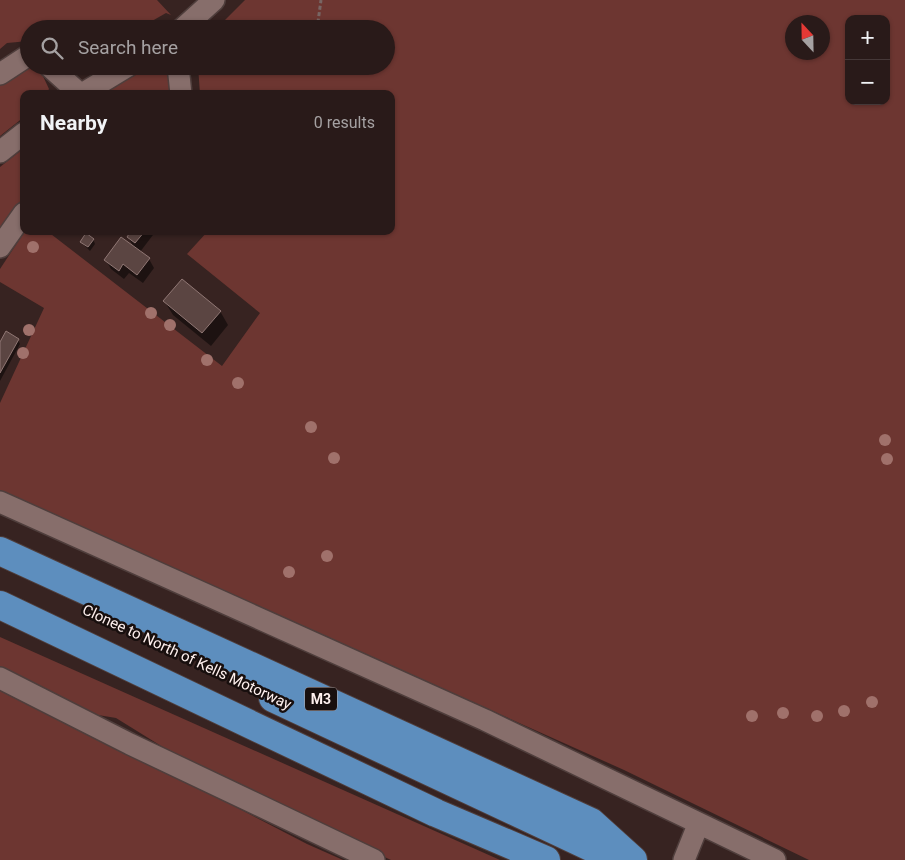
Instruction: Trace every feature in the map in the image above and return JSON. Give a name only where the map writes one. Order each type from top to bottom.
[{"type":"highway","name":"M3","points":[[0,551],[591,822],[634,860]]},
{"type":"highway","name":"Clonee to North of Kells Motorway","points":[[0,570],[618,860]]},
{"type":"highway","points":[[0,605],[436,812],[546,860]]},
{"type":"street","points":[[192,20],[214,0]]},
{"type":"street","points":[[0,74],[20,60]]},
{"type":"street","points":[[59,75],[76,90]]},
{"type":"street","points":[[88,90],[113,75]]},
{"type":"street","points":[[179,75],[181,90]]},
{"type":"street","points":[[0,152],[20,136]]},
{"type":"street","points":[[0,247],[20,219]]},
{"type":"street","points":[[0,502],[485,720],[628,788],[698,825],[775,860]]},
{"type":"street","points":[[0,678],[130,744],[374,860]]},
{"type":"street","points":[[684,860],[698,825]]},
{"type":"path","points":[[318,20],[321,0]]},
{"type":"shaded area","points":[[0,0],[157,0],[171,15],[166,13],[154,20],[20,20],[20,42],[7,43],[0,49]]},
{"type":"shaded area","points":[[245,0],[905,0],[905,860],[809,860],[624,770],[0,490],[0,403],[44,308],[0,282],[0,269],[22,235],[52,235],[222,366],[260,313],[187,254],[204,235],[395,235],[395,90],[200,90],[199,75],[395,75],[395,20],[225,20]]},
{"type":"shaded area","points":[[20,72],[20,75],[42,75],[49,89],[20,90],[20,120],[0,136],[0,82]]},
{"type":"shaded area","points":[[136,75],[172,75],[173,85],[170,90],[107,90]]},
{"type":"shaded area","points":[[20,151],[20,202],[0,230],[0,167]]},
{"type":"shaded area","points":[[0,637],[500,860],[391,860],[208,775],[116,718],[92,714],[0,666]]},
{"type":"shaded area","points":[[0,690],[128,751],[307,844],[343,860],[0,860]]},
{"type":"building","points":[[85,235],[89,235],[94,239],[88,247],[80,242]]},
{"type":"building","points":[[128,235],[142,235],[135,243],[127,237]]},
{"type":"building","points":[[121,237],[150,258],[137,275],[123,264],[119,271],[104,260]]},
{"type":"building","points":[[182,279],[221,311],[202,333],[163,301]]},
{"type":"building","points":[[6,331],[19,339],[0,373],[0,342]]}]
